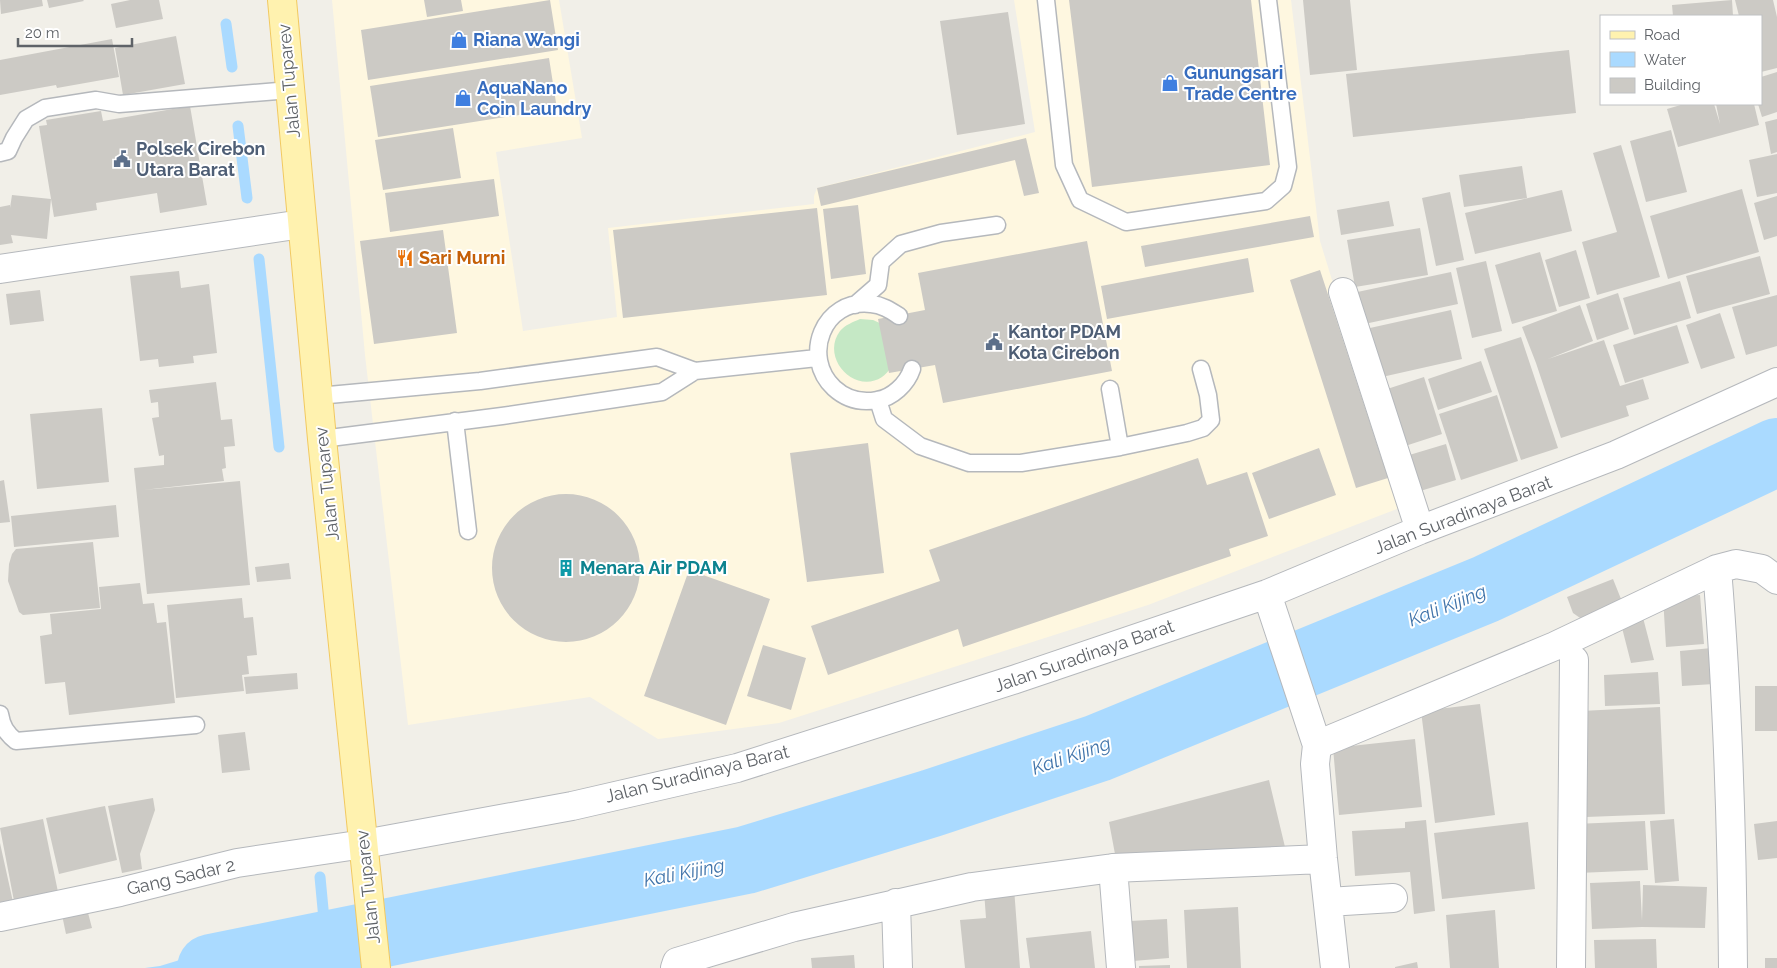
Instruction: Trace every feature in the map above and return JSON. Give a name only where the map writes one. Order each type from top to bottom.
[{"type":"main road","name":"Jalan Tuparev","points":[[282,0],[322,438],[376,968]]},
{"type":"street","points":[[0,268],[302,224]]},
{"type":"street","points":[[1343,292],[1420,530]]},
{"type":"street","name":"Jalan Suradinaya Barat","points":[[365,852],[737,768],[1268,597],[1420,530],[1616,456],[1777,382]]},
{"type":"street","points":[[1314,735],[1555,646],[1717,569],[1736,564],[1770,574]]},
{"type":"street","points":[[1717,569],[1723,634],[1729,775],[1733,968]]},
{"type":"street","points":[[1268,597],[1314,735],[1323,859],[1335,968]]},
{"type":"street","points":[[1571,968],[1574,660]]},
{"type":"street","name":"Gang Sadar 2","points":[[0,918],[120,892],[237,863],[365,852]]},
{"type":"street","points":[[675,968],[677,962],[785,929],[972,887],[1113,868],[1323,859]]},
{"type":"street","points":[[1113,868],[1121,968]]},
{"type":"street","points":[[1328,902],[1393,898]]},
{"type":"street","points":[[896,903],[898,968]]},
{"type":"lane","points":[[1046,0],[1064,165],[1080,200],[1126,222],[1266,201],[1283,186],[1288,167],[1268,0]]},
{"type":"lane","points":[[0,154],[8,151],[26,118],[45,108],[96,100],[119,104],[290,90]]},
{"type":"lane","points":[[855,305],[878,285],[881,262],[901,244],[941,233],[997,225]]},
{"type":"lane","points":[[899,316],[885,307],[870,304],[855,305],[842,310],[831,318],[823,330],[818,343],[818,358],[821,371],[828,383],[838,392],[850,399],[864,401],[878,400],[892,395],[904,384],[912,369]]},
{"type":"lane","points":[[318,396],[480,381],[657,357],[695,370],[818,358]]},
{"type":"lane","points":[[878,400],[884,419],[920,446],[969,463],[1022,462],[1120,447],[1203,428],[1211,420],[1208,395],[1201,369]]},
{"type":"lane","points":[[322,438],[502,416],[662,392],[695,370]]},
{"type":"lane","points":[[1110,389],[1120,447]]},
{"type":"lane","points":[[455,421],[468,531]]},
{"type":"lane","points":[[0,714],[1,723],[7,734],[16,741],[196,725]]},
{"type":"shaded area","points":[[332,0],[559,0],[582,138],[496,152],[523,331],[617,317],[608,228],[814,204],[817,188],[1035,132],[1014,0],[1291,0],[1320,241],[1402,507],[1148,605],[779,723],[658,739],[590,697],[408,725],[365,355]]},
{"type":"green space","points":[[860,319],[873,320],[884,325],[891,368],[882,377],[872,381],[861,381],[843,371],[837,362],[834,352],[835,341],[840,331],[847,325]]},
{"type":"water","points":[[338,911],[371,917],[372,964],[346,968],[145,968],[160,966],[206,952],[245,934],[289,927]]},
{"type":"building","points":[[0,0],[42,0],[43,6],[1,14]]},
{"type":"building","points":[[47,0],[83,0],[84,1],[49,8]]},
{"type":"building","points":[[130,0],[159,0],[163,19],[116,28],[111,4]]},
{"type":"building","points":[[424,0],[461,0],[463,11],[427,17]]},
{"type":"building","name":"Riana Wangi","points":[[550,0],[558,50],[368,80],[361,30]]},
{"type":"building","name":"Gunungsari Trade Centre","points":[[1069,0],[1251,0],[1270,165],[1092,187]]},
{"type":"building","points":[[1303,0],[1350,0],[1357,70],[1310,75]]},
{"type":"building","points":[[1732,0],[1733,15],[1673,15],[1672,5]]},
{"type":"building","points":[[1735,0],[1773,0],[1777,17],[1777,68],[1762,72],[1762,15],[1739,15]]},
{"type":"building","points":[[1008,12],[1025,124],[957,135],[940,21]]},
{"type":"building","points":[[176,36],[185,84],[123,95],[115,48]]},
{"type":"building","points":[[112,39],[119,77],[57,88],[56,85],[0,95],[0,60]]},
{"type":"building","points":[[1569,50],[1576,113],[1353,137],[1346,74]]},
{"type":"building","name":"AquaNano Coin Laundry","points":[[549,58],[557,109],[378,137],[370,86]]},
{"type":"building","points":[[1777,72],[1777,112],[1762,117],[1758,105],[1762,105],[1762,77]]},
{"type":"building","points":[[1681,105],[1714,105],[1720,124],[1716,105],[1754,105],[1759,125],[1678,147],[1667,109]]},
{"type":"building","name":"Polsek Cirebon Utara Barat","points":[[190,106],[207,205],[160,213],[157,193],[96,203],[97,210],[54,217],[39,126],[47,125],[46,120],[101,111],[103,121]]},
{"type":"building","points":[[1777,119],[1777,152],[1771,154],[1765,122]]},
{"type":"building","points":[[453,128],[461,178],[383,190],[375,140]]},
{"type":"building","points":[[1671,130],[1687,192],[1646,202],[1630,141]]},
{"type":"building","points":[[1026,138],[1039,193],[1024,196],[1015,160],[821,206],[817,188]]},
{"type":"building","points":[[1621,145],[1660,277],[1597,295],[1582,242],[1617,232],[1593,153]]},
{"type":"building","points":[[1777,154],[1777,193],[1757,197],[1749,160]]},
{"type":"building","points":[[1522,166],[1527,198],[1464,207],[1459,175]]},
{"type":"building","points":[[494,179],[499,216],[390,232],[385,193]]},
{"type":"building","points":[[1742,189],[1759,252],[1668,279],[1650,216]]},
{"type":"building","points":[[1562,190],[1572,231],[1475,254],[1465,213]]},
{"type":"building","points":[[1450,192],[1464,260],[1436,266],[1422,198]]},
{"type":"building","points":[[12,195],[51,199],[47,239],[11,235],[13,243],[0,245],[0,207],[10,205],[10,208]]},
{"type":"building","points":[[1777,196],[1777,236],[1764,240],[1754,203]]},
{"type":"building","points":[[1389,201],[1394,226],[1341,235],[1337,210]]},
{"type":"building","points":[[858,205],[866,274],[831,279],[823,209]]},
{"type":"building","points":[[817,208],[827,295],[623,318],[613,230]]},
{"type":"building","points":[[1310,216],[1314,237],[1145,267],[1141,246]]},
{"type":"building","points":[[1420,228],[1428,275],[1355,287],[1347,240]]},
{"type":"building","points":[[443,230],[457,333],[374,344],[360,241]]},
{"type":"building","name":"Kantor PDAM Kota Cirebon","points":[[1087,241],[1112,371],[943,403],[935,365],[889,373],[878,319],[925,310],[918,273]]},
{"type":"building","points":[[1576,250],[1590,298],[1559,307],[1545,260]]},
{"type":"building","points":[[1540,252],[1557,311],[1512,324],[1495,265]]},
{"type":"building","points":[[1760,256],[1770,294],[1697,314],[1686,276]]},
{"type":"building","points":[[1248,258],[1254,292],[1107,319],[1101,286]]},
{"type":"building","points":[[1486,261],[1502,331],[1472,338],[1456,268]]},
{"type":"building","points":[[1320,270],[1388,478],[1356,488],[1290,280]]},
{"type":"building","points":[[179,271],[181,288],[209,284],[217,353],[193,356],[194,363],[159,367],[158,359],[140,361],[130,276]]},
{"type":"building","points":[[1451,272],[1458,304],[1355,326],[1348,294]]},
{"type":"building","points":[[1680,281],[1691,318],[1634,335],[1623,298]]},
{"type":"building","points":[[40,290],[44,321],[10,325],[6,294]]},
{"type":"building","points":[[1618,293],[1629,329],[1597,340],[1586,304]]},
{"type":"building","points":[[1777,295],[1777,346],[1746,355],[1732,307]]},
{"type":"building","points":[[1580,305],[1593,341],[1548,359],[1604,340],[1620,386],[1643,379],[1649,399],[1626,406],[1629,416],[1561,438],[1522,327]]},
{"type":"building","points":[[1451,310],[1462,359],[1373,379],[1361,330]]},
{"type":"building","points":[[1720,313],[1735,358],[1701,369],[1686,325]]},
{"type":"building","points":[[1677,325],[1689,363],[1625,383],[1613,345]]},
{"type":"building","points":[[1521,337],[1558,448],[1521,460],[1484,349]]},
{"type":"building","points":[[1481,361],[1492,392],[1438,410],[1428,379]]},
{"type":"building","points":[[1424,377],[1442,434],[1399,448],[1381,391]]},
{"type":"building","points":[[216,382],[221,420],[232,419],[235,446],[224,447],[226,468],[222,469],[224,481],[143,490],[240,481],[250,585],[147,594],[134,468],[164,465],[164,455],[159,456],[152,418],[159,417],[158,402],[151,403],[149,390]]},
{"type":"building","points":[[1497,395],[1518,461],[1461,480],[1439,414]]},
{"type":"building","points":[[102,408],[109,482],[37,489],[30,414]]},
{"type":"building","points":[[868,443],[884,573],[807,582],[790,453]]},
{"type":"building","points":[[1446,444],[1456,480],[1417,492],[1406,456]]},
{"type":"building","points":[[1319,448],[1336,495],[1269,519],[1252,473]]},
{"type":"building","points":[[1198,458],[1207,485],[1247,472],[1268,536],[1229,549],[1231,556],[963,647],[958,629],[828,675],[811,626],[940,581],[929,550]]},
{"type":"building","points":[[4,480],[10,522],[0,523],[0,481]]},
{"type":"building","name":"Menara Air PDAM","points":[[566,494],[594,500],[618,516],[634,540],[640,568],[634,596],[618,620],[594,636],[566,642],[538,636],[514,620],[498,596],[492,568],[498,540],[514,516],[538,500]]},
{"type":"building","points":[[116,505],[119,537],[14,547],[11,516]]},
{"type":"building","points":[[93,542],[100,608],[23,615],[19,612],[8,581],[9,564],[12,554],[16,549]]},
{"type":"building","points":[[289,563],[291,579],[257,582],[255,567]]},
{"type":"building","points":[[689,570],[770,599],[726,725],[644,696]]},
{"type":"building","points":[[1613,579],[1623,604],[1583,620],[1573,613],[1567,597]]},
{"type":"building","points":[[140,583],[143,604],[154,603],[157,623],[166,622],[175,703],[69,715],[65,682],[45,684],[40,636],[52,634],[50,614],[101,609],[99,587]]},
{"type":"building","points":[[1700,595],[1704,644],[1666,647],[1663,597]]},
{"type":"building","points":[[242,598],[244,618],[253,617],[257,655],[247,656],[249,674],[242,675],[244,691],[176,698],[167,605]]},
{"type":"building","points":[[1641,610],[1654,660],[1631,663],[1620,620]]},
{"type":"building","points":[[763,645],[806,658],[791,710],[747,696]]},
{"type":"building","points":[[1712,648],[1714,684],[1682,686],[1680,651]]},
{"type":"building","points":[[1658,672],[1660,704],[1605,706],[1604,675]]},
{"type":"building","points":[[297,673],[298,689],[246,694],[244,677]]},
{"type":"building","points":[[1755,686],[1777,686],[1777,731],[1755,731]]},
{"type":"building","points":[[1480,704],[1495,815],[1435,823],[1421,711]]},
{"type":"building","points":[[1660,707],[1665,814],[1586,817],[1581,711]]},
{"type":"building","points":[[245,732],[250,770],[222,773],[218,735]]},
{"type":"building","points":[[1415,739],[1422,807],[1339,815],[1333,748]]},
{"type":"building","points":[[1269,780],[1285,847],[1115,854],[1109,822]]},
{"type":"building","points":[[153,798],[155,810],[140,854],[142,869],[122,873],[108,806]]},
{"type":"building","points":[[105,806],[117,860],[59,874],[46,818]]},
{"type":"building","points":[[43,819],[58,892],[14,901],[0,828]]},
{"type":"building","points":[[1674,819],[1679,881],[1655,883],[1650,821]]},
{"type":"building","points":[[1426,820],[1435,911],[1414,914],[1410,872],[1355,876],[1352,831],[1405,828],[1405,822]]},
{"type":"building","points":[[1645,821],[1648,870],[1578,873],[1575,824]]},
{"type":"building","points":[[1777,821],[1777,858],[1758,860],[1754,824]]},
{"type":"building","points":[[1528,822],[1535,889],[1442,899],[1434,833]]},
{"type":"building","points":[[0,843],[13,902],[0,904]]},
{"type":"building","points":[[1640,881],[1642,921],[1643,885],[1707,887],[1705,928],[1642,927],[1592,929],[1590,883]]},
{"type":"building","points":[[1014,888],[1020,968],[965,968],[960,920],[986,918],[984,891]]},
{"type":"building","points":[[1238,907],[1241,968],[1187,968],[1184,910]]},
{"type":"building","points":[[87,909],[92,928],[66,934],[62,915]]},
{"type":"building","points":[[1495,910],[1499,968],[1450,968],[1446,915]]},
{"type":"building","points":[[1167,919],[1169,958],[1133,961],[1130,921]]},
{"type":"building","points":[[1091,931],[1095,968],[1030,968],[1026,938]]},
{"type":"building","points":[[1656,939],[1657,968],[1595,968],[1594,940]]},
{"type":"building","points":[[854,955],[855,968],[812,968],[811,958]]},
{"type":"building","points":[[1765,958],[1777,958],[1777,968],[1765,968]]},
{"type":"building","points":[[1417,962],[1418,968],[1395,968],[1395,967]]},
{"type":"building","points":[[1170,965],[1170,968],[1139,968],[1139,966]]},
{"type":"waterway","points":[[226,24],[232,67]]},
{"type":"waterway","points":[[238,126],[247,198]]},
{"type":"waterway","points":[[259,259],[279,447]]},
{"type":"waterway","name":"Kali Kijing","points":[[211,968],[746,860],[932,803],[1098,748],[1486,589],[1777,452]]},
{"type":"waterway","points":[[320,877],[325,930]]},
{"type":"place","name":"Riana Wangi","points":[[459,40]]},
{"type":"place","name":"Gunungsari Trade Centre","points":[[1170,83]]},
{"type":"place","name":"AquaNano Coin Laundry","points":[[463,98]]},
{"type":"place","name":"Polsek Cirebon Utara Barat","points":[[122,159]]},
{"type":"place","name":"Sari Murni","points":[[405,258]]},
{"type":"place","name":"Kantor PDAM Kota Cirebon","points":[[994,342]]},
{"type":"place","name":"Menara Air PDAM","points":[[566,568]]}]
